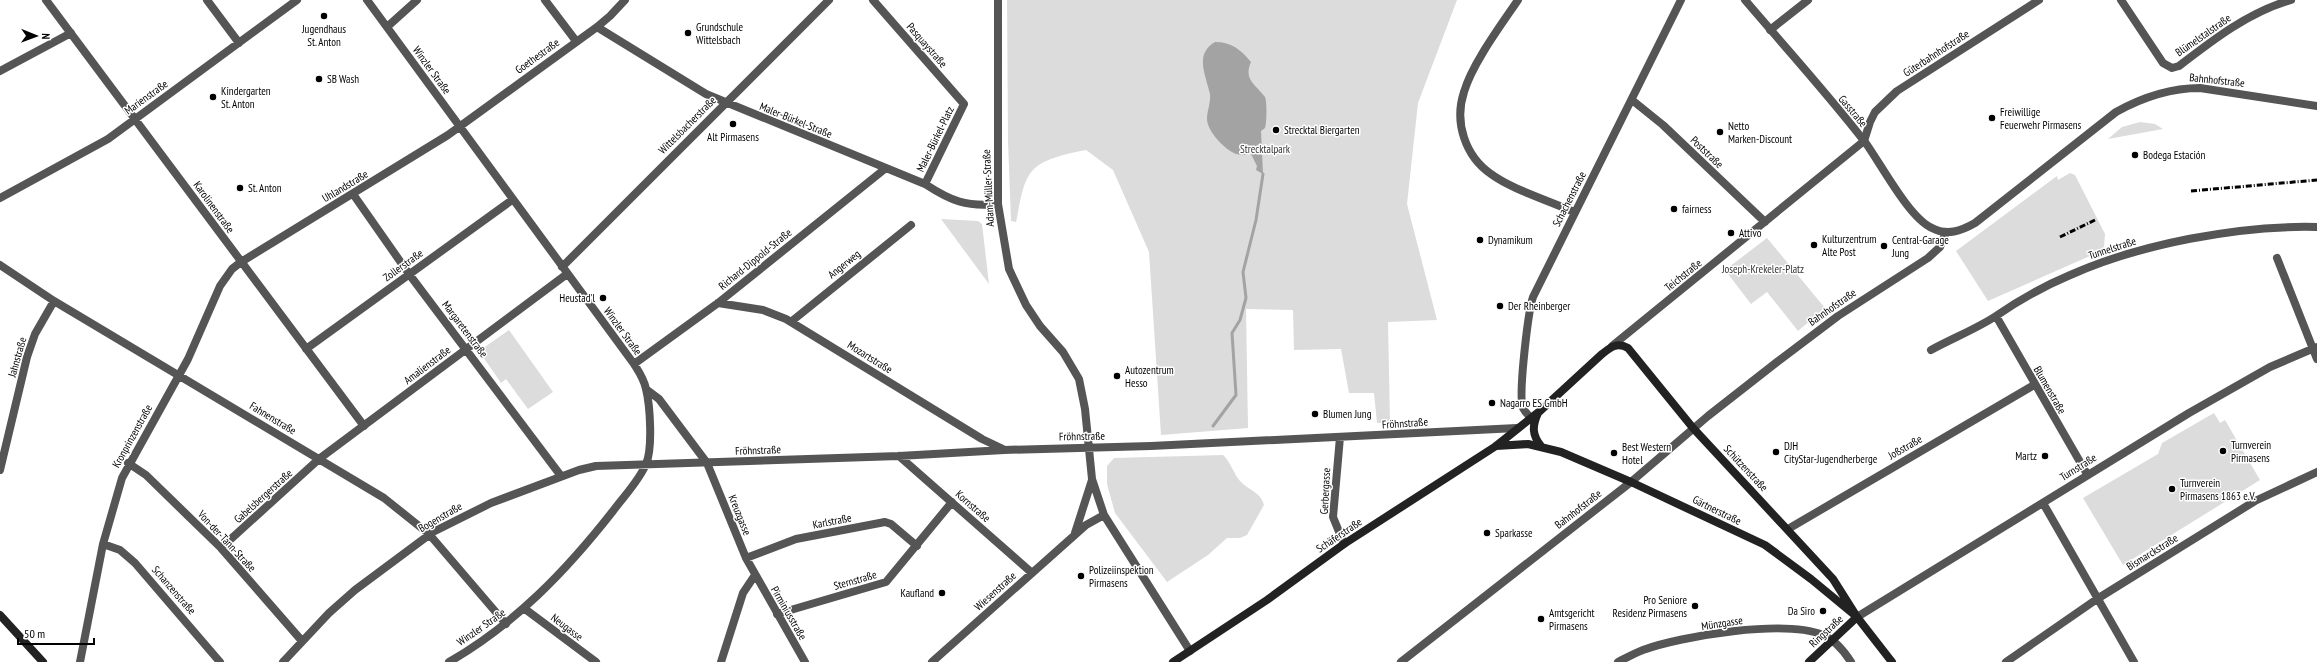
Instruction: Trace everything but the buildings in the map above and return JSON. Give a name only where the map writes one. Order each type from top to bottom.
[{"type":"main road","name":"Schützenstraße","points":[[1612,346],[1622,345],[1628,348],[1693,428],[1833,579],[1857,617]]},
{"type":"main road","name":"Teichstraße","points":[[1518,428],[1540,411],[1612,346]]},
{"type":"main road","points":[[1540,411],[1533,429],[1536,440],[1542,446]]},
{"type":"main road","name":"Schäferstraße","points":[[1173,662],[1267,600],[1344,544],[1496,446],[1518,428]]},
{"type":"main road","name":"Gärtnerstraße","points":[[1496,446],[1514,444],[1542,446],[1561,452],[1631,482],[1765,546],[1811,578],[1857,617],[1892,662]]},
{"type":"main road","points":[[0,615],[43,662]]},
{"type":"main road","name":"Ringstraße","points":[[1809,662],[1857,617]]},
{"type":"street","name":"Karolinenstraße","points":[[46,0],[364,426]]},
{"type":"street","points":[[207,0],[239,43]]},
{"type":"street","name":"Marienstraße","points":[[0,198],[108,138],[297,0]]},
{"type":"street","name":"Winzler Straße","points":[[367,0],[512,200],[634,364],[647,390],[649,447],[647,463],[633,485],[601,526],[525,609],[506,624],[449,662]]},
{"type":"street","points":[[387,27],[417,0]]},
{"type":"street","points":[[545,0],[576,41]]},
{"type":"street","name":"Goethestraße","points":[[460,127],[597,27],[625,0]]},
{"type":"street","name":"Wittelsbacherstraße","points":[[565,270],[726,103],[830,0]]},
{"type":"street","name":"Pasquaystraße","points":[[873,0],[964,104]]},
{"type":"street","name":"Adam-Müller-Straße","points":[[998,0],[998,204],[1003,243],[1009,269],[1017,290],[1040,326],[1063,352],[1079,379],[1085,409],[1088,447]]},
{"type":"street","points":[[1518,0],[1472,73],[1464,92],[1461,120],[1465,141],[1474,158],[1490,174],[1574,212]]},
{"type":"street","name":"Schachenstraße","points":[[1531,418],[1523,408],[1523,394],[1530,307],[1537,287],[1681,0]]},
{"type":"street","name":"Gasstraße","points":[[1745,0],[1864,141],[1912,212],[1931,228],[1946,232]]},
{"type":"street","points":[[1770,30],[1808,0]]},
{"type":"street","name":"Güterbahnhofstraße","points":[[1864,141],[1875,112],[1897,91],[2039,0]]},
{"type":"street","name":"Blümelstalstraße","points":[[2121,0],[2164,63],[2172,68],[2179,66],[2244,20],[2261,11],[2291,0]]},
{"type":"street","name":"Maler-Bürkel-Straße","points":[[597,27],[706,94],[726,103],[925,184],[945,197],[960,203],[971,205],[998,204]]},
{"type":"street","points":[[0,71],[71,33]]},
{"type":"street","name":"Bahnhofstraße","points":[[1401,662],[1631,482],[1693,428],[1838,316],[1928,258],[1940,247],[1946,232],[1962,230],[1988,214],[2116,112],[2146,97],[2186,88],[2200,88],[2314,105]]},
{"type":"street","name":"Poststraße","points":[[1632,100],[1663,125],[1765,222]]},
{"type":"street","name":"Maler-Bürkel-Platz","points":[[925,184],[964,104]]},
{"type":"street","name":"Uhlandstraße","points":[[241,262],[354,194],[460,127]]},
{"type":"street","name":"Teichstraße","points":[[1612,346],[1864,141]]},
{"type":"street","name":"Richard-Dippold-Straße","points":[[634,364],[718,303],[886,168]]},
{"type":"street","name":"Margaretenstraße","points":[[354,194],[409,274],[561,476]]},
{"type":"street","name":"Zollerstraße","points":[[306,348],[512,200]]},
{"type":"street","name":"Angerweg","points":[[792,321],[911,225]]},
{"type":"street","name":"Tunnelstraße","points":[[1932,350],[1996,316],[2021,299],[2068,276],[2111,259],[2156,246],[2242,232],[2317,227]]},
{"type":"street","points":[[2277,258],[2315,348],[2317,359]]},
{"type":"street","name":"Kronprinzenstraße","points":[[80,662],[103,544],[128,463],[198,338],[220,286],[229,273],[241,262]]},
{"type":"street","name":"Fahnenstraße","points":[[0,265],[54,301],[179,374],[384,498],[430,534],[506,624]]},
{"type":"street","name":"Amalienstraße","points":[[319,459],[466,349],[565,270]]},
{"type":"street","name":"Jahnstraße","points":[[0,470],[27,357],[35,334],[54,301]]},
{"type":"street","name":"Mozartstraße","points":[[718,303],[763,310],[792,321],[975,434],[1004,450]]},
{"type":"street","name":"Blumenstraße","points":[[1996,316],[2034,385],[2088,474]]},
{"type":"street","name":"Turnstraße","points":[[1857,617],[2088,474],[2242,382],[2270,367],[2315,348]]},
{"type":"street","name":"Joßstraße","points":[[1788,529],[2034,385]]},
{"type":"street","name":"Kreuzgasse","points":[[647,390],[659,398],[707,463],[746,558],[755,575]]},
{"type":"street","name":"Fröhnstraße","points":[[647,463],[707,463],[899,456],[1004,450],[1340,437],[1518,428]]},
{"type":"street","name":"Gerbergasse","points":[[1340,437],[1333,516],[1344,544]]},
{"type":"street","points":[[1088,447],[1092,480],[1104,515],[1190,651]]},
{"type":"street","name":"Kornstraße","points":[[899,456],[1032,573]]},
{"type":"street","name":"Gabelsbergerstraße","points":[[221,548],[319,459]]},
{"type":"street","name":"Von-der-Tann-Straße","points":[[128,463],[146,475],[221,548],[302,641]]},
{"type":"street","name":"Bogenstraße","points":[[283,662],[302,641],[355,590],[430,534],[451,521],[491,503],[561,476],[596,466],[647,463]]},
{"type":"street","name":"Bismarckstraße","points":[[2006,662],[2097,599],[2255,501],[2317,472]]},
{"type":"street","points":[[1074,537],[1092,480]]},
{"type":"street","name":"Sternstraße","points":[[777,614],[879,585],[890,578],[952,502]]},
{"type":"street","points":[[2043,503],[2134,662]]},
{"type":"street","name":"Wiesenstraße","points":[[932,662],[1086,525],[1104,515]]},
{"type":"street","name":"Karlstraße","points":[[746,558],[796,539],[886,522],[891,524],[917,546]]},
{"type":"street","name":"Schanzenstraße","points":[[103,544],[120,550],[135,563],[220,662]]},
{"type":"street","points":[[721,662],[743,593],[755,575]]},
{"type":"street","name":"Pirminiusstraße","points":[[755,575],[805,662]]},
{"type":"street","name":"Neugasse","points":[[525,609],[596,662]]},
{"type":"street","name":"Münzgasse","points":[[1618,662],[1642,650],[1666,643],[1768,628],[1804,631],[1823,635],[1831,640]]},
{"type":"street","points":[[1831,640],[1843,650],[1851,662]]},
{"type":"street","points":[[464,653],[466,662]]},
{"type":"green space","name":"Strecktalpark","points":[[1007,0],[1457,0],[1418,103],[1407,204],[1437,320],[1388,322],[1390,423],[1377,423],[1374,393],[1349,393],[1341,349],[1294,350],[1293,310],[1246,309],[1248,428],[1161,435],[1149,252],[1113,170],[1086,150],[1066,154],[1038,165],[1026,181],[1016,222],[1011,221],[1008,141]]},
{"type":"green space","points":[[2140,122],[2155,124],[2163,129],[2108,139],[2122,127]]},
{"type":"green space","points":[[2070,173],[2075,175],[2105,234],[2104,247],[2099,252],[1988,301],[1956,251],[2057,176],[2058,180]]},
{"type":"green space","points":[[941,219],[978,221],[982,224],[989,284]]},
{"type":"green space","name":"Joseph-Krekeler-Platz","points":[[1767,238],[1825,308],[1798,331],[1767,292],[1751,304],[1725,270]]},
{"type":"green space","points":[[509,330],[553,392],[528,409],[506,379],[501,383],[479,351]]},
{"type":"green space","name":"Turnverein Pirmasens 1863 e.V.","points":[[2214,413],[2220,423],[2225,420],[2260,480],[2123,565],[2083,498],[2158,454],[2162,443]]},
{"type":"green space","points":[[1223,455],[1240,481],[1260,497],[1264,505],[1247,535],[1240,538],[1227,538],[1208,555],[1167,582],[1115,513],[1107,484],[1107,466],[1114,458]]},
{"type":"shaded area","points":[[1215,42],[1226,43],[1240,50],[1251,62],[1249,68],[1250,77],[1266,99],[1266,122],[1265,128],[1261,131],[1263,174],[1256,170],[1257,166],[1251,154],[1236,154],[1227,149],[1217,140],[1208,124],[1207,116],[1210,94],[1204,72],[1203,59],[1209,47]]},
{"type":"waterway","points":[[1213,426],[1236,395],[1232,333],[1240,320],[1246,298],[1243,272],[1256,220],[1263,174]]},
{"type":"railway","points":[[2191,191],[2317,180]]},
{"type":"railway","points":[[2060,237],[2095,220]]},
{"type":"place","name":"Jugendhaus St. Anton","points":[[324,16]]},
{"type":"place","name":"Grundschule Wittelsbach","points":[[688,33]]},
{"type":"place","name":"SB Wash","points":[[319,79]]},
{"type":"place","name":"Kindergarten St. Anton","points":[[213,97]]},
{"type":"place","name":"Freiwillige Feuerwehr Pirmasens","points":[[1992,118]]},
{"type":"place","name":"Alt Pirmasens","points":[[733,124]]},
{"type":"place","name":"Strecktal Biergarten","points":[[1276,130]]},
{"type":"place","name":"Netto Marken-Discount","points":[[1720,132]]},
{"type":"place","name":"Bodega Estación","points":[[2135,155]]},
{"type":"place","name":"St. Anton","points":[[240,188]]},
{"type":"place","name":"fairness","points":[[1674,209]]},
{"type":"place","name":"Attivo","points":[[1731,233]]},
{"type":"place","name":"Dynamikum","points":[[1480,240]]},
{"type":"place","name":"Kulturzentrum Alte Post","points":[[1814,245]]},
{"type":"place","name":"Central-Garage Jung","points":[[1884,246]]},
{"type":"place","name":"Heustad'l","points":[[603,298]]},
{"type":"place","name":"Der Rheinberger","points":[[1500,306]]},
{"type":"place","name":"Autozentrum Hesso","points":[[1117,376]]},
{"type":"place","name":"Nagarro ES GmbH","points":[[1492,403]]},
{"type":"place","name":"Blumen Jung","points":[[1315,414]]},
{"type":"place","name":"Turnverein Pirmasens","points":[[2223,451]]},
{"type":"place","name":"DJH CityStar-Jugendherberge","points":[[1776,452]]},
{"type":"place","name":"Best Western Hotel","points":[[1614,453]]},
{"type":"place","name":"Martz","points":[[2045,456]]},
{"type":"place","name":"Turnverein Pirmasens 1863 e.V.","points":[[2172,489]]},
{"type":"place","name":"Sparkasse","points":[[1487,533]]},
{"type":"place","name":"Polizeiinspektion Pirmasens","points":[[1081,576]]},
{"type":"place","name":"Kaufland","points":[[942,593]]},
{"type":"place","name":"Pro Seniore Residenz Pirmasens","points":[[1695,606]]},
{"type":"place","name":"Da Siro","points":[[1823,611]]},
{"type":"place","name":"Amtsgericht Pirmasens","points":[[1541,619]]}]
